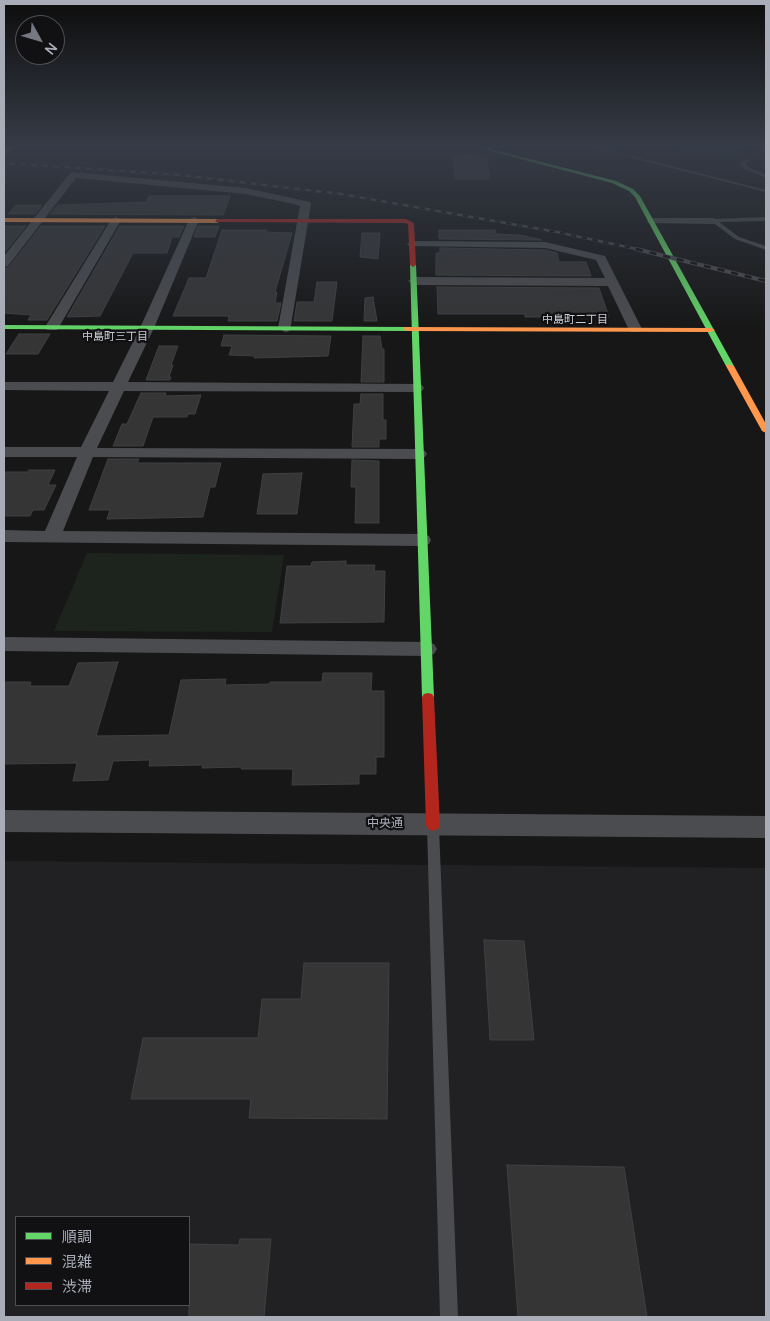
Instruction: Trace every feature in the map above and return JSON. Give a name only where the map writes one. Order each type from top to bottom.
[{"type":"main road","points":[[645,210],[667,253],[712,330],[766,431]]},
{"type":"main road","points":[[4,220],[406,221],[411,223],[433,825]]},
{"type":"main road","points":[[4,327],[712,330]]},
{"type":"street","points":[[4,263],[46,210]]},
{"type":"street","points":[[284,328],[305,210]]},
{"type":"street","points":[[52,327],[116,220]]},
{"type":"street","points":[[52,536],[88,452],[147,328],[194,220]]},
{"type":"street","points":[[652,221],[714,221]]},
{"type":"street","points":[[413,244],[545,245],[601,258],[635,329]]},
{"type":"street","points":[[414,281],[612,282]]},
{"type":"street","points":[[4,386],[417,388]]},
{"type":"street","points":[[4,452],[419,454]]},
{"type":"street","points":[[4,536],[422,540]]},
{"type":"street","points":[[4,644],[427,649]]},
{"type":"street","name":"中央通","points":[[4,821],[766,828]]},
{"type":"lane","points":[[714,221],[765,220]]},
{"type":"lane","points":[[714,221],[737,238],[766,248]]},
{"type":"lane","points":[[433,825],[449,1317]]},
{"type":"shaded area","points":[[87,553],[284,555],[272,632],[54,631]]},
{"type":"shaded area","points":[[4,861],[766,868],[766,1317],[4,1317]]},
{"type":"building","points":[[12,210],[38,210],[35,214],[8,214]]},
{"type":"building","points":[[54,210],[225,210],[223,215],[50,214]]},
{"type":"building","points":[[4,226],[26,226],[4,253]]},
{"type":"building","points":[[41,226],[105,226],[47,320],[28,320],[31,315],[4,313],[4,269],[9,267]]},
{"type":"building","points":[[120,226],[184,226],[179,237],[172,237],[167,253],[133,253],[100,316],[67,317]]},
{"type":"building","points":[[198,226],[219,226],[215,237],[194,237]]},
{"type":"building","points":[[222,230],[267,230],[266,232],[292,233],[275,292],[277,292],[275,303],[281,303],[277,321],[228,321],[229,316],[173,316],[189,278],[206,278]]},
{"type":"building","points":[[439,230],[495,230],[496,234],[520,235],[542,240],[439,239]]},
{"type":"building","points":[[362,233],[380,233],[378,259],[360,257]]},
{"type":"building","points":[[440,248],[545,250],[557,253],[559,262],[586,262],[591,276],[436,275],[436,253],[440,253]]},
{"type":"building","points":[[317,282],[337,282],[332,321],[294,321],[297,302],[314,302]]},
{"type":"building","points":[[437,287],[599,288],[609,317],[525,317],[525,314],[438,314]]},
{"type":"building","points":[[373,297],[377,321],[364,321],[365,298]]},
{"type":"building","points":[[19,334],[50,334],[38,354],[6,354]]},
{"type":"building","points":[[224,335],[331,336],[328,356],[254,358],[255,356],[229,355],[232,346],[221,346]]},
{"type":"building","points":[[363,336],[380,336],[382,349],[384,349],[384,382],[361,382]]},
{"type":"building","points":[[159,346],[178,346],[171,365],[173,365],[169,377],[171,377],[170,380],[146,380]]},
{"type":"building","points":[[141,393],[166,393],[165,396],[201,395],[195,414],[188,414],[187,417],[153,417],[143,446],[113,446],[122,424],[127,424]]},
{"type":"building","points":[[361,394],[383,394],[383,420],[386,420],[386,439],[379,439],[379,447],[352,447],[354,404],[360,404]]},
{"type":"building","points":[[108,459],[139,459],[137,463],[221,463],[215,487],[210,487],[203,517],[107,519],[110,510],[89,510]]},
{"type":"building","points":[[352,460],[379,461],[379,523],[355,523],[356,487],[351,487]]},
{"type":"building","points":[[29,470],[55,470],[48,485],[56,485],[44,510],[33,510],[30,516],[4,516],[4,472],[28,472]]},
{"type":"building","points":[[302,473],[297,514],[257,514],[263,474]]},
{"type":"building","points":[[346,561],[346,565],[375,565],[374,571],[385,571],[384,622],[280,623],[287,566],[311,566],[312,562]]},
{"type":"building","points":[[118,662],[96,736],[169,735],[181,680],[226,679],[225,685],[270,684],[270,682],[322,682],[323,673],[372,673],[371,691],[384,691],[384,757],[376,757],[376,774],[359,774],[359,784],[292,785],[293,769],[202,768],[203,765],[149,766],[150,760],[113,761],[108,780],[73,781],[77,763],[4,764],[4,682],[31,682],[30,686],[69,686],[78,663]]},
{"type":"building","points":[[484,940],[524,941],[534,1040],[490,1040]]},
{"type":"building","points":[[304,963],[389,963],[387,1119],[249,1118],[251,1099],[131,1099],[143,1038],[258,1038],[262,999],[301,999]]},
{"type":"building","points":[[507,1165],[624,1167],[647,1317],[518,1317]]},
{"type":"building","points":[[240,1239],[271,1239],[264,1317],[189,1317],[190,1244],[239,1245]]},
{"type":"railway","points":[[430,210],[557,232],[641,250]]},
{"type":"railway","points":[[636,249],[766,281]]},
{"type":"traffic: fast","points":[[644,210],[730,366]]},
{"type":"traffic: fast","points":[[413,265],[428,697]]},
{"type":"traffic: fast","points":[[4,327],[407,329]]},
{"type":"traffic: slow","points":[[4,220],[217,221]]},
{"type":"traffic: slow","points":[[407,329],[711,330]]},
{"type":"traffic: slow","points":[[730,366],[766,431]]},
{"type":"traffic: jam","points":[[217,221],[406,221],[411,223],[413,265]]},
{"type":"traffic: jam","points":[[428,697],[433,825]]},
{"type":"district","name":"中島町二丁目","points":[[575,320]]},
{"type":"district","name":"中島町三丁目","points":[[115,337]]}]
